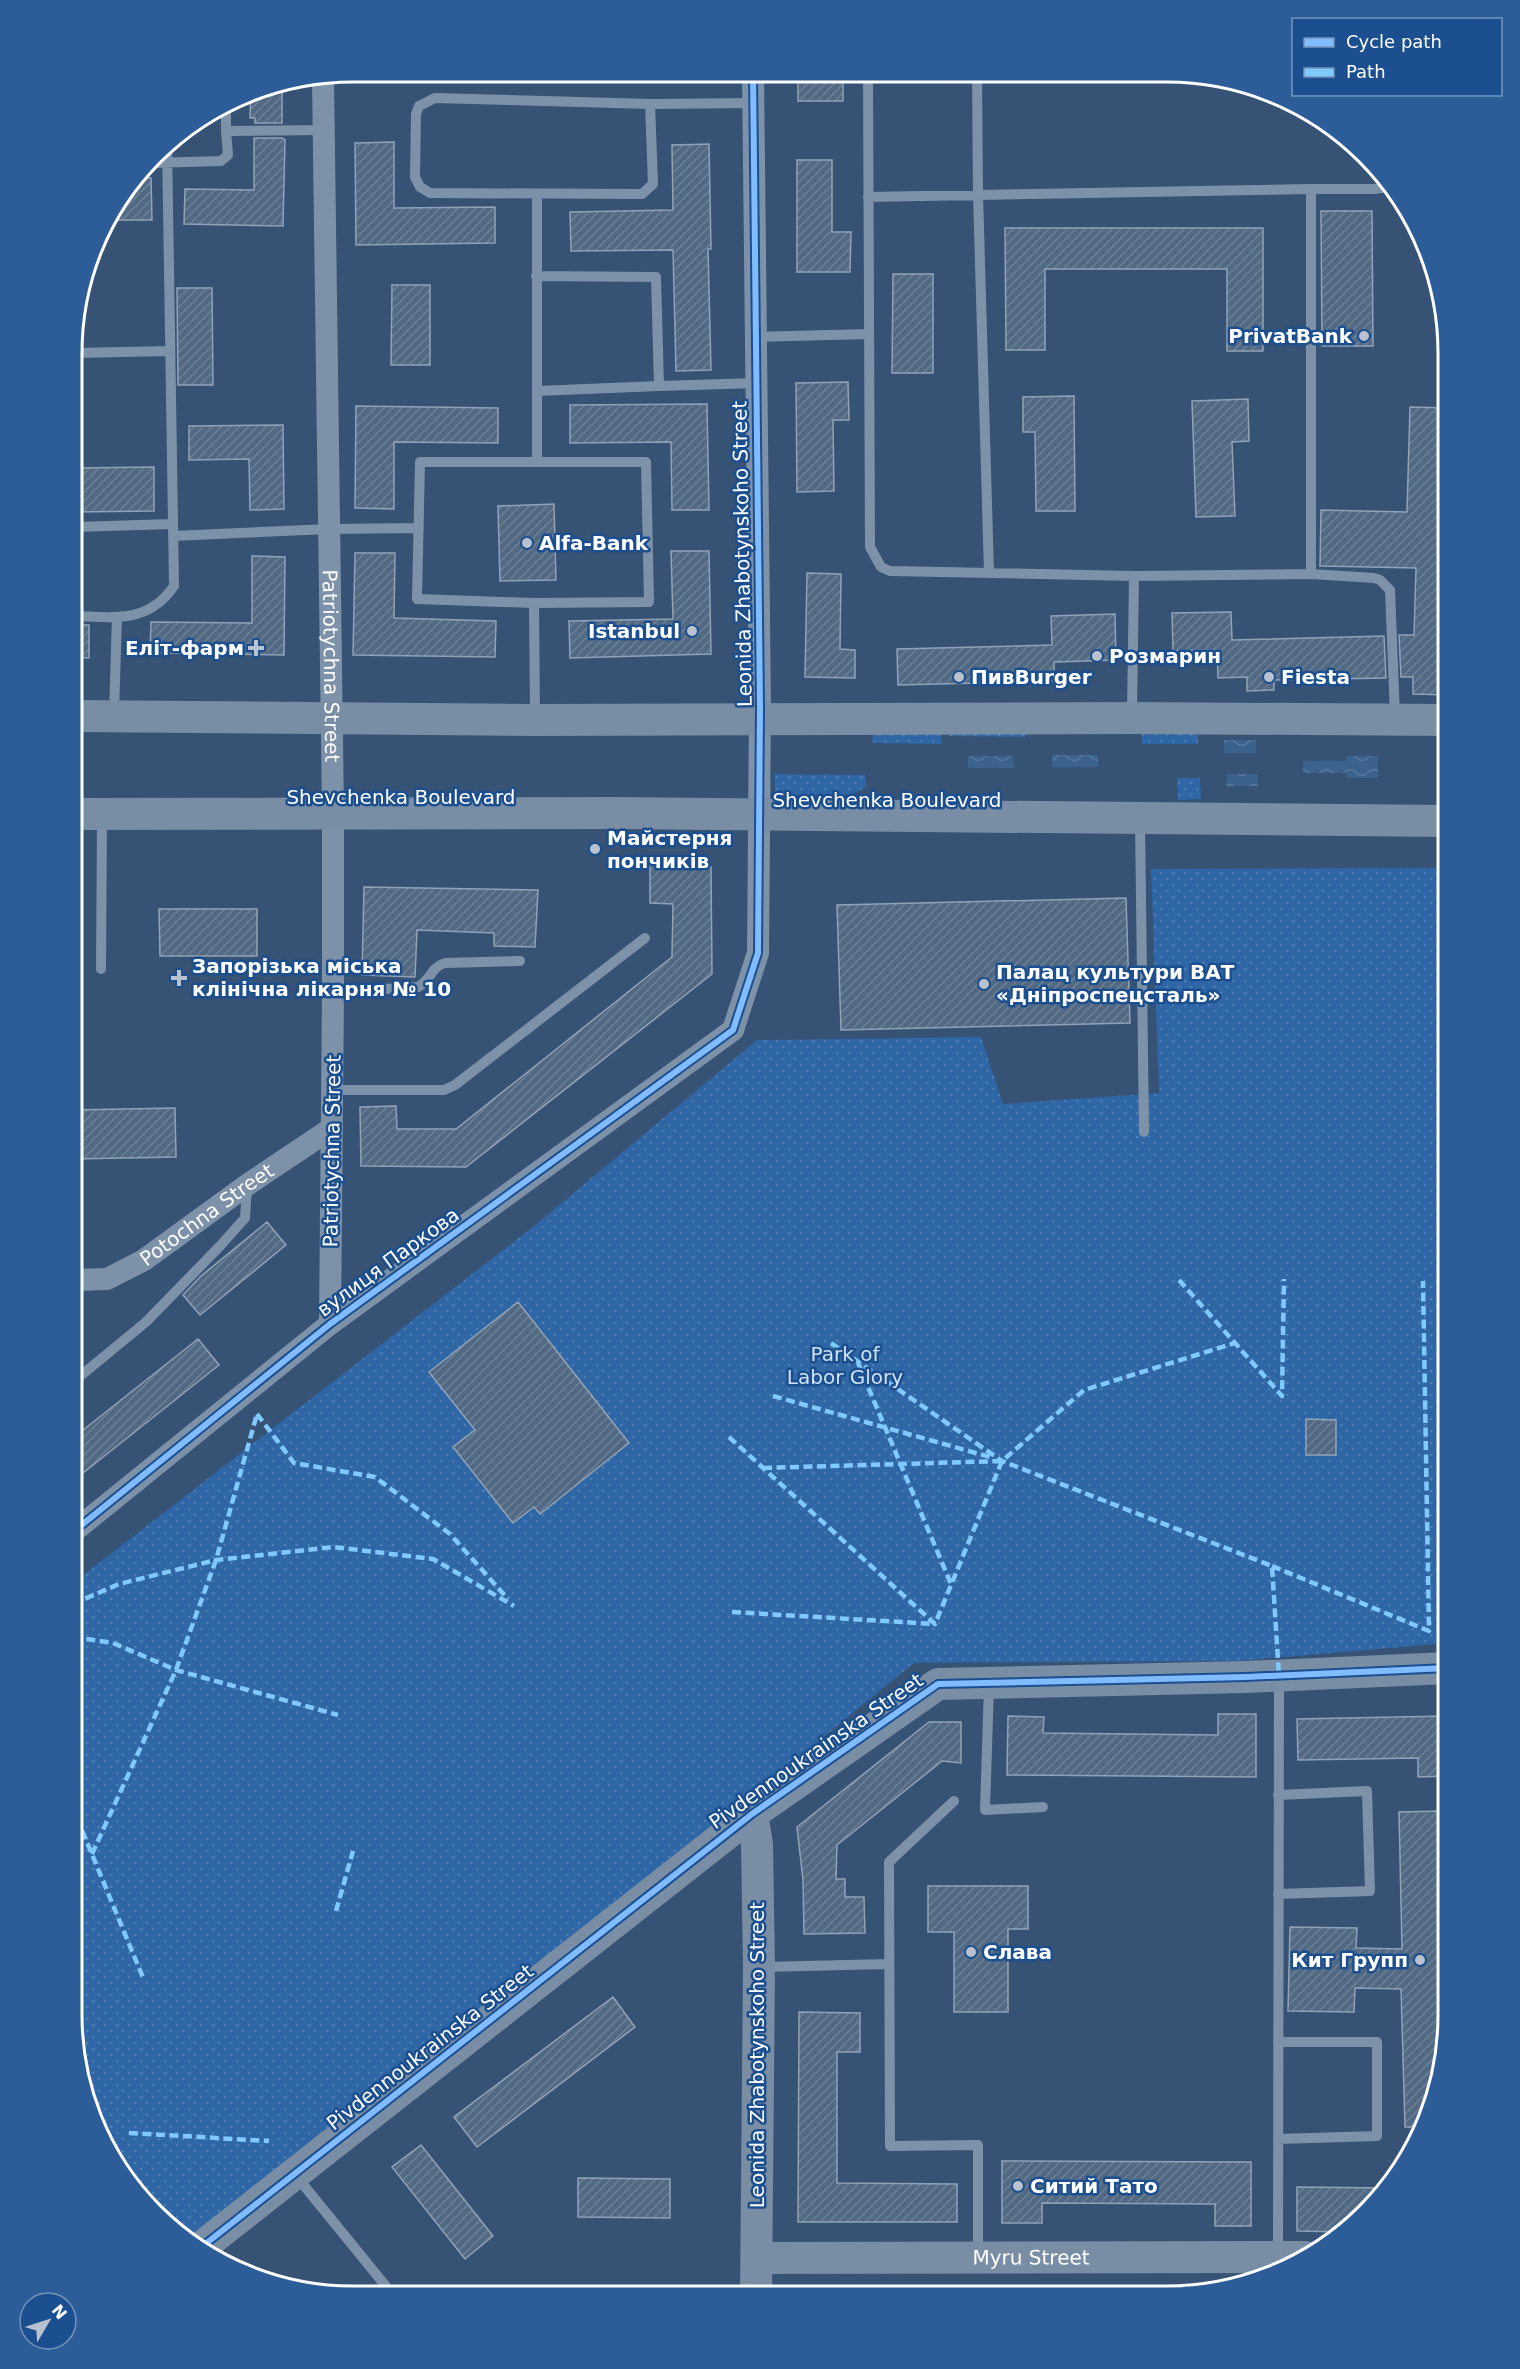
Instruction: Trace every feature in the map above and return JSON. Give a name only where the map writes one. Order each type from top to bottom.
[{"type":"street","name":"Leonida Zhabotynskoho Street","points":[[733,1030],[758,953],[760,720],[753,82]]},
{"type":"street","name":"Patriotychna Street","points":[[324,84],[333,813],[330,1324]]},
{"type":"street","points":[[82,716],[535,720],[1132,718],[1438,720]]},
{"type":"street","name":"Shevchenka Boulevard","points":[[88,814],[333,813],[1438,821]]},
{"type":"street","name":"вулиця Паркова","points":[[82,1525],[330,1324],[733,1030]]},
{"type":"street","name":"Potochna Street","points":[[82,1280],[107,1279],[144,1260],[247,1185],[332,1128]]},
{"type":"street","name":"Pivdennoukrainska Street","points":[[207,2243],[752,1814],[938,1684],[1279,1676],[1438,1668]]},
{"type":"street","name":"Leonida Zhabotynskoho Street","points":[[752,1814],[757,1844],[759,1967],[757,2286]]},
{"type":"street","name":"Myru Street","points":[[758,2258],[1290,2257]]},
{"type":"lane","points":[[868,82],[870,547],[881,567],[890,571],[1134,576],[1311,574],[1374,578],[1380,580],[1390,590],[1395,719]]},
{"type":"lane","points":[[977,82],[988,573]]},
{"type":"lane","points":[[650,104],[653,184],[648,191],[642,194],[430,193],[420,187],[416,177],[416,114],[419,106],[435,98],[650,104],[754,103]]},
{"type":"lane","points":[[161,163],[221,161],[228,155],[226,114]]},
{"type":"lane","points":[[226,130],[324,130]]},
{"type":"lane","points":[[82,616],[138,615],[155,606],[174,586],[166,158]]},
{"type":"lane","points":[[868,196],[1380,188]]},
{"type":"lane","points":[[1311,189],[1311,574]]},
{"type":"lane","points":[[537,194],[537,462]]},
{"type":"lane","points":[[536,276],[656,277],[659,386]]},
{"type":"lane","points":[[756,337],[869,334]]},
{"type":"lane","points":[[82,353],[170,351]]},
{"type":"lane","points":[[537,391],[757,382]]},
{"type":"lane","points":[[420,462],[537,462],[646,462],[649,602],[534,603],[417,599],[420,462]]},
{"type":"lane","points":[[82,527],[173,530],[419,528]]},
{"type":"lane","points":[[1132,718],[1134,576]]},
{"type":"lane","points":[[534,603],[535,720]]},
{"type":"lane","points":[[114,717],[117,617]]},
{"type":"lane","points":[[88,814],[101,969]]},
{"type":"lane","points":[[1140,818],[1144,1132]]},
{"type":"lane","points":[[332,1090],[432,1091],[444,1090],[455,1085],[645,938]]},
{"type":"lane","points":[[333,992],[418,987],[426,982],[436,966],[445,963],[520,961]]},
{"type":"lane","points":[[82,1375],[146,1322],[245,1218],[248,1199],[247,1185]]},
{"type":"lane","points":[[1279,1676],[1278,2139],[1291,2256]]},
{"type":"lane","points":[[989,1683],[985,1810],[1043,1807]]},
{"type":"lane","points":[[1278,1795],[1367,1791],[1370,1891],[1278,1894]]},
{"type":"lane","points":[[954,1801],[889,1862],[890,2146],[978,2145],[978,2258]]},
{"type":"lane","points":[[759,1967],[889,1965]]},
{"type":"lane","points":[[1278,2042],[1377,2042],[1377,2136],[1278,2139]]},
{"type":"lane","points":[[294,2175],[386,2286]]},
{"type":"green space","points":[[872,729],[940,731],[942,744],[873,743]]},
{"type":"green space","points":[[949,729],[1025,730],[1025,737],[949,736]]},
{"type":"green space","points":[[1198,729],[1198,744],[1142,744],[1142,730]]},
{"type":"green space","points":[[774,774],[865,775],[866,786],[859,791],[837,796],[775,793]]},
{"type":"green space","points":[[1177,778],[1200,778],[1201,799],[1178,800]]},
{"type":"green space","name":"Park of Labor Glory","points":[[1438,868],[1438,1644],[1238,1661],[914,1663],[734,1810],[197,2236],[162,2207],[128,2166],[110,2135],[97,2103],[85,2051],[82,2015],[82,1576],[534,1226],[757,1040],[981,1037],[1003,1104],[1159,1093],[1151,869]]},
{"type":"water","points":[[1224,740],[1256,740],[1256,753],[1224,753]]},
{"type":"water","points":[[1052,755],[1098,755],[1098,767],[1052,767]]},
{"type":"water","points":[[968,756],[1013,756],[1014,768],[968,768]]},
{"type":"water","points":[[1347,756],[1378,756],[1378,778],[1347,778],[1346,773],[1303,773],[1303,761],[1346,761]]},
{"type":"water","points":[[1227,774],[1258,774],[1258,786],[1226,786]]},
{"type":"building","points":[[798,82],[843,82],[843,101],[798,101]]},
{"type":"building","points":[[282,92],[282,123],[255,123],[255,118],[250,118],[251,103]]},
{"type":"building","points":[[254,138],[282,138],[285,140],[283,226],[184,224],[185,189],[254,190]]},
{"type":"building","points":[[394,142],[394,208],[495,207],[495,243],[356,245],[355,143]]},
{"type":"building","points":[[709,144],[711,249],[708,249],[711,370],[676,371],[673,250],[571,251],[570,212],[673,210],[672,145]]},
{"type":"building","points":[[797,160],[832,160],[832,232],[851,232],[850,272],[797,272]]},
{"type":"building","points":[[148,178],[151,178],[152,220],[118,220]]},
{"type":"building","points":[[1321,211],[1372,211],[1373,346],[1322,346]]},
{"type":"building","points":[[1005,228],[1263,228],[1263,351],[1227,351],[1227,269],[1045,269],[1045,350],[1006,350]]},
{"type":"building","points":[[893,274],[933,274],[933,373],[892,373]]},
{"type":"building","points":[[392,285],[430,285],[430,365],[391,365]]},
{"type":"building","points":[[177,288],[212,288],[213,385],[178,385]]},
{"type":"building","points":[[848,382],[849,420],[833,420],[834,491],[797,492],[796,383]]},
{"type":"building","points":[[1074,396],[1075,511],[1036,511],[1035,432],[1023,432],[1023,397]]},
{"type":"building","points":[[1248,399],[1249,441],[1232,442],[1235,516],[1196,517],[1192,401]]},
{"type":"building","points":[[707,404],[709,510],[672,510],[671,442],[570,443],[570,405]]},
{"type":"building","points":[[356,406],[498,408],[498,443],[394,442],[394,509],[355,508]]},
{"type":"building","points":[[1410,407],[1438,408],[1438,695],[1413,694],[1413,677],[1401,677],[1399,635],[1414,635],[1416,568],[1320,566],[1321,510],[1407,512]]},
{"type":"building","points":[[283,425],[284,509],[250,510],[249,459],[189,460],[189,426]]},
{"type":"building","points":[[154,467],[154,511],[82,512],[82,468]]},
{"type":"building","name":"Alfa-Bank","points":[[554,504],[556,580],[500,581],[498,506]]},
{"type":"building","points":[[671,551],[709,551],[711,654],[570,658],[569,621],[673,619]]},
{"type":"building","points":[[355,553],[395,553],[394,618],[496,621],[495,657],[353,655]]},
{"type":"building","points":[[252,556],[285,557],[284,655],[150,653],[151,622],[252,623]]},
{"type":"building","points":[[807,573],[841,574],[840,649],[855,650],[855,678],[805,677]]},
{"type":"building","points":[[1231,612],[1232,640],[1384,636],[1386,678],[1274,680],[1274,690],[1247,691],[1247,677],[1218,678],[1217,650],[1173,651],[1172,613]]},
{"type":"building","points":[[1115,614],[1116,660],[1054,662],[1054,681],[898,685],[897,649],[1052,645],[1051,616]]},
{"type":"building","points":[[82,625],[89,625],[89,658],[82,658]]},
{"type":"building","points":[[650,865],[711,867],[712,974],[466,1167],[361,1166],[360,1107],[396,1106],[397,1129],[456,1129],[672,957],[673,904],[650,903]]},
{"type":"building","points":[[364,887],[538,890],[535,947],[494,946],[494,933],[417,930],[415,977],[362,975]]},
{"type":"building","name":"Палац культури ВАТ «Дніпроспецсталь»","points":[[1126,898],[1130,1023],[841,1030],[837,905]]},
{"type":"building","points":[[159,909],[257,909],[257,956],[160,956]]},
{"type":"building","points":[[175,1108],[176,1157],[82,1159],[82,1110]]},
{"type":"building","points":[[267,1222],[286,1245],[200,1315],[183,1295],[201,1276]]},
{"type":"building","points":[[518,1302],[629,1443],[540,1514],[534,1507],[513,1523],[453,1447],[475,1430],[429,1372]]},
{"type":"building","points":[[198,1339],[219,1365],[82,1474],[82,1431]]},
{"type":"building","points":[[1306,1419],[1336,1420],[1336,1455],[1306,1455]]},
{"type":"building","points":[[1218,1714],[1256,1714],[1256,1777],[1007,1775],[1008,1716],[1044,1717],[1043,1733],[1218,1735]]},
{"type":"building","points":[[1438,1716],[1438,1776],[1418,1777],[1418,1758],[1298,1760],[1297,1719]]},
{"type":"building","points":[[929,1722],[961,1722],[961,1763],[942,1761],[837,1845],[836,1879],[845,1879],[845,1897],[864,1897],[865,1933],[804,1934],[803,1880],[797,1827]]},
{"type":"building","points":[[1438,1811],[1437,2033],[1428,2086],[1414,2127],[1405,2127],[1401,1989],[1355,1988],[1354,2012],[1288,2011],[1290,1927],[1357,1928],[1356,1948],[1402,1949],[1399,1812]]},
{"type":"building","points":[[928,1886],[1028,1886],[1028,1929],[1008,1929],[1008,2012],[954,2012],[954,1932],[928,1932]]},
{"type":"building","points":[[613,1997],[635,2027],[477,2147],[454,2117]]},
{"type":"building","points":[[799,2012],[860,2013],[860,2052],[837,2052],[837,2183],[957,2184],[957,2222],[798,2222]]},
{"type":"building","points":[[421,2145],[493,2236],[465,2259],[392,2167]]},
{"type":"building","points":[[1002,2161],[1251,2162],[1251,2226],[1215,2226],[1215,2204],[1042,2203],[1042,2223],[1002,2223]]},
{"type":"building","points":[[578,2178],[670,2179],[670,2218],[578,2217]]},
{"type":"building","points":[[1297,2187],[1375,2188],[1358,2207],[1329,2232],[1297,2231]]},
{"type":"marked path","points":[[1179,1280],[1282,1396],[1284,1279]]},
{"type":"marked path","points":[[1272,1566],[1429,1631],[1423,1281]]},
{"type":"marked path","points":[[831,1343],[1002,1461],[1272,1566],[1279,1676]]},
{"type":"marked path","points":[[729,1437],[935,1624],[1002,1461],[1084,1390],[1235,1343]]},
{"type":"marked path","points":[[858,1363],[951,1584]]},
{"type":"marked path","points":[[773,1396],[990,1457]]},
{"type":"marked path","points":[[257,1414],[294,1463],[375,1477],[450,1534],[508,1599]]},
{"type":"marked path","points":[[92,1854],[176,1670],[216,1560],[257,1414]]},
{"type":"marked path","points":[[763,1468],[1002,1461]]},
{"type":"marked path","points":[[82,1600],[119,1584],[216,1560],[334,1547],[433,1559],[514,1606]]},
{"type":"marked path","points":[[732,1612],[935,1624]]},
{"type":"marked path","points":[[82,1638],[113,1643],[176,1670],[338,1715]]},
{"type":"marked path","points":[[82,1830],[144,1980]]},
{"type":"marked path","points":[[336,1911],[353,1851]]},
{"type":"marked path","points":[[129,2133],[269,2141]]},
{"type":"cycle path","points":[[82,1525],[330,1324],[733,1030],[758,953],[760,708],[753,82]]},
{"type":"cycle path","points":[[207,2243],[752,1814],[938,1684],[1246,1677],[1438,1668]]},
{"type":"place","name":"PrivatBank","points":[[1364,336]]},
{"type":"place","name":"Alfa-Bank","points":[[527,543]]},
{"type":"place","name":"Istanbul","points":[[692,631]]},
{"type":"place","name":"Еліт-фарм","points":[[256,648]]},
{"type":"place","name":"Розмарин","points":[[1097,656]]},
{"type":"place","name":"ПивBurger","points":[[959,677]]},
{"type":"place","name":"Fiesta","points":[[1269,677]]},
{"type":"place","name":"Майстерня пончиків","points":[[595,849]]},
{"type":"place","name":"Запорізька міська клінічна лікарня № 10","points":[[179,978]]},
{"type":"place","name":"Палац культури ВАТ «Дніпроспецсталь»","points":[[984,984]]},
{"type":"place","name":"Слава","points":[[971,1952]]},
{"type":"place","name":"Кит Групп","points":[[1420,1960]]},
{"type":"place","name":"Ситий Тато","points":[[1018,2186]]}]
